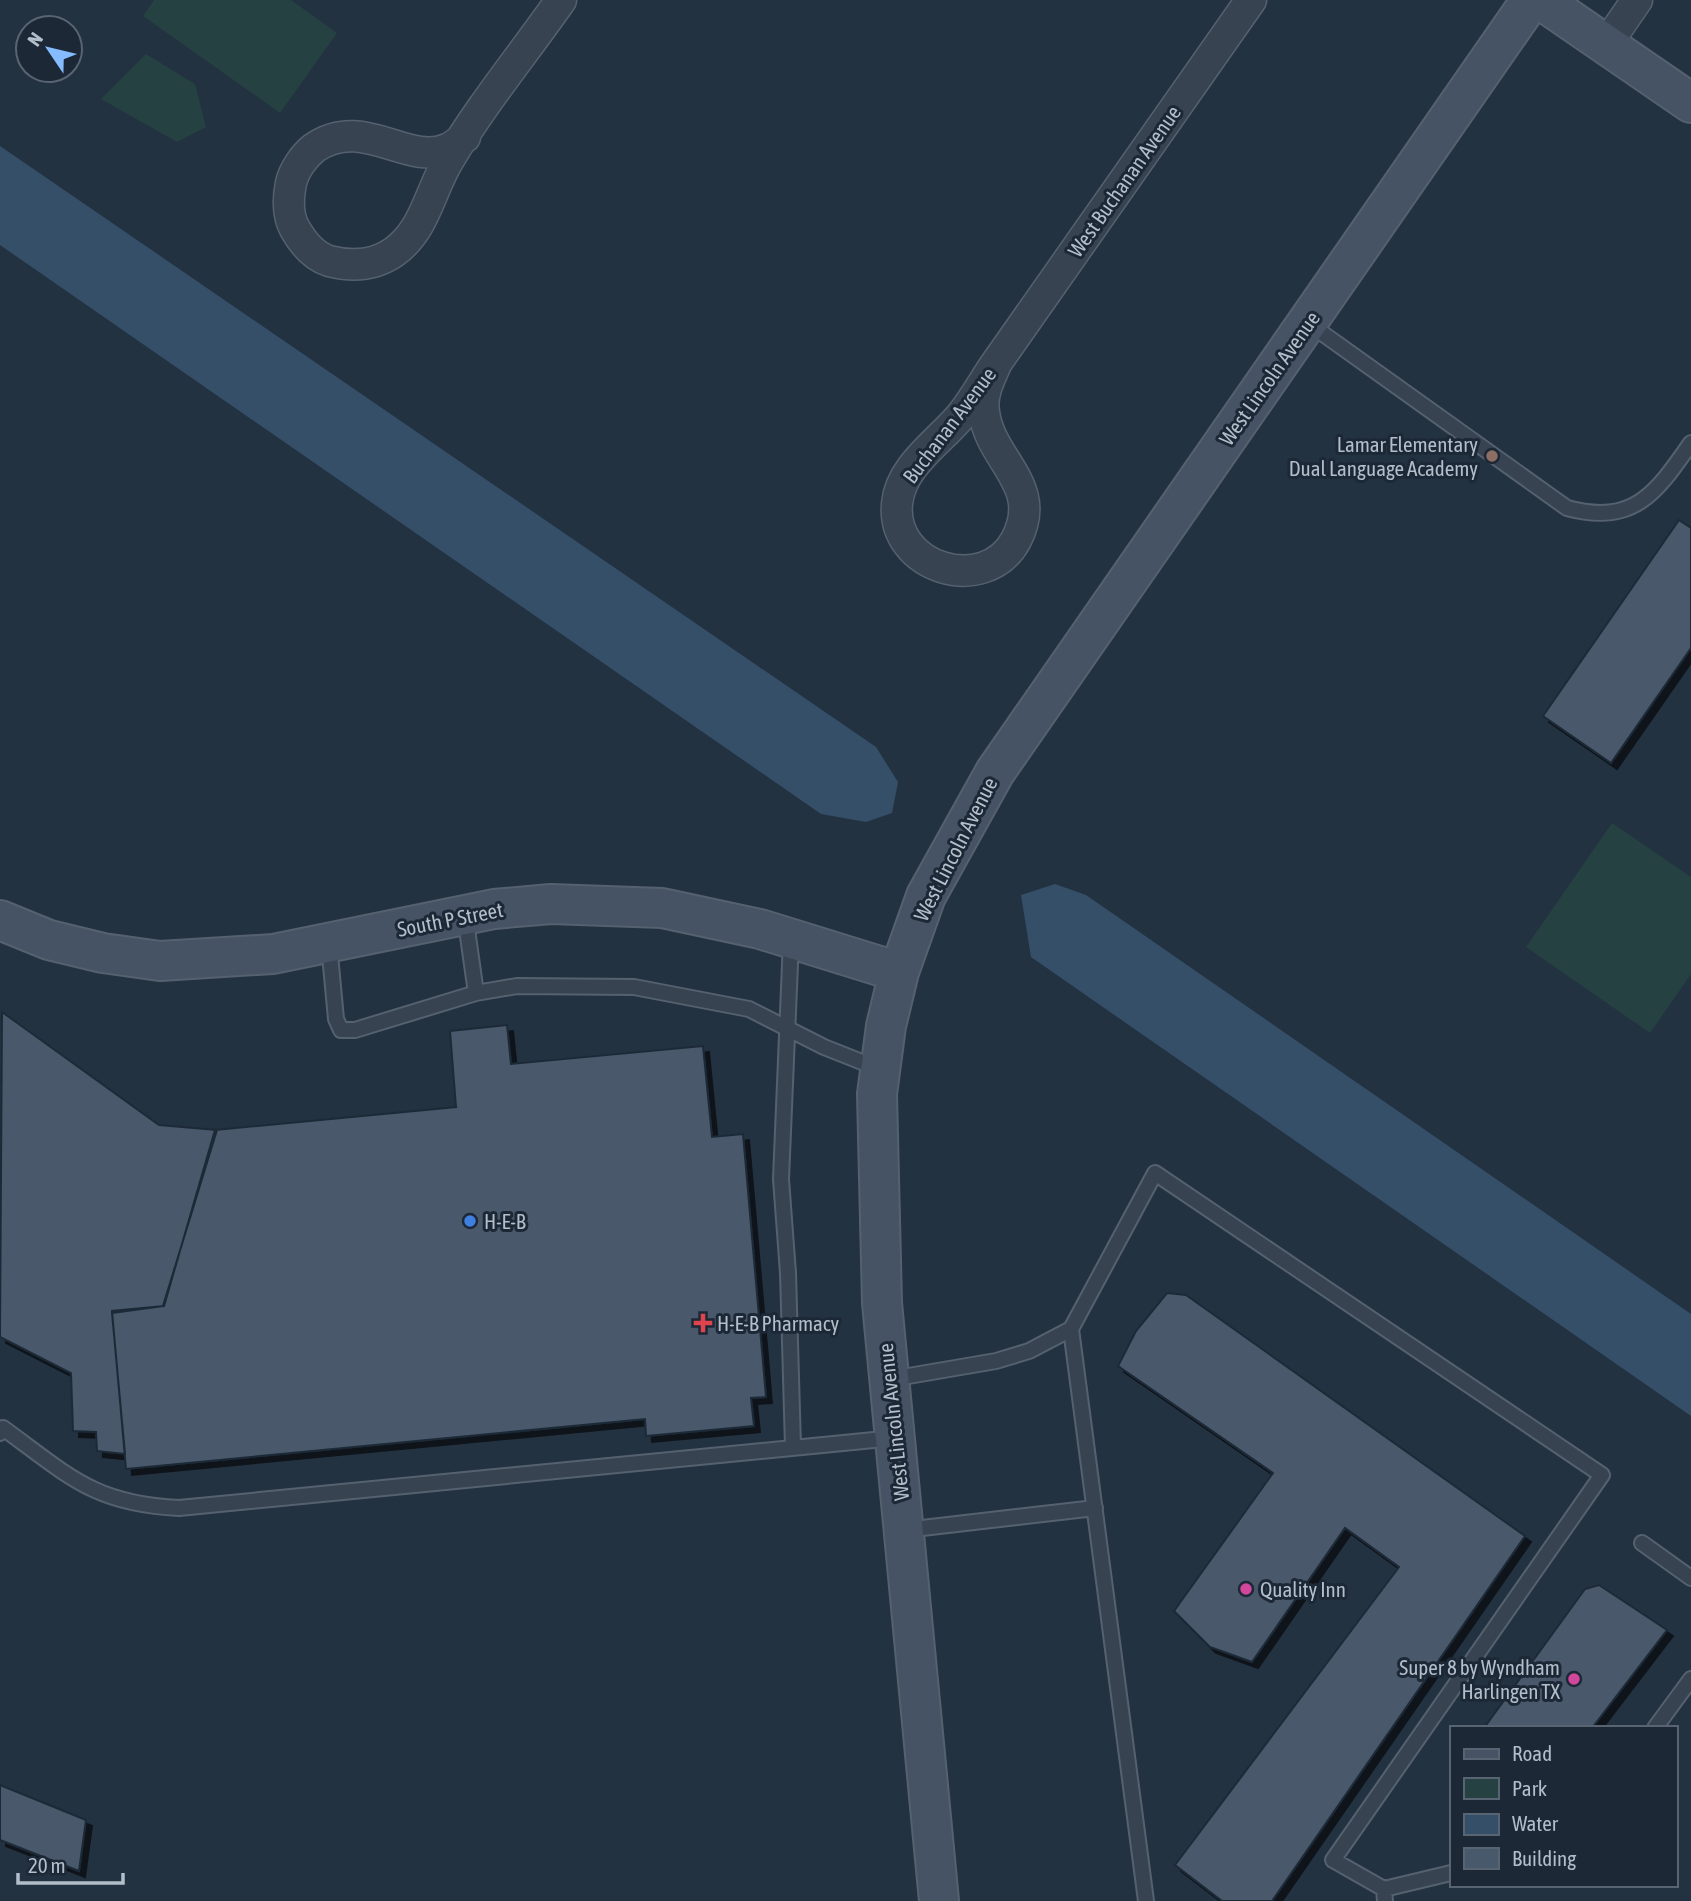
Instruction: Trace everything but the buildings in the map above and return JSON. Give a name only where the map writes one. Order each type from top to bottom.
[{"type":"street","points":[[465,137],[447,150],[424,152],[377,139],[352,136],[328,138],[306,155],[292,177],[288,201],[293,225],[305,246],[324,260],[348,266],[373,263],[396,251],[414,232],[443,171],[465,137],[561,0]]},
{"type":"street","name":"West Buchanan Avenue","points":[[997,362],[1251,0]]},
{"type":"street","name":"West Lincoln Avenue","points":[[939,1901],[882,1304],[877,1094],[886,1026],[899,972],[926,896],[995,772],[1531,0]]},
{"type":"street","points":[[1541,0],[1691,103]]},
{"type":"street","points":[[1606,45],[1637,0]]},
{"type":"street","name":"Buchanan Avenue","points":[[997,362],[986,387],[983,411],[990,435],[1016,475],[1024,497],[1024,520],[1015,542],[999,559],[989,564],[978,569],[953,571],[930,565],[912,549],[899,529],[897,503],[905,478],[960,417],[997,362]]},
{"type":"street","name":"South P Street","points":[[0,920],[49,940],[103,953],[160,961],[273,954],[465,915],[551,904],[662,908],[791,939],[899,972]]},
{"type":"lane","points":[[1307,323],[1567,508],[1605,514],[1629,509],[1646,500],[1664,481],[1691,443]]},
{"type":"lane","points":[[465,915],[476,993]]},
{"type":"lane","points":[[791,939],[781,1179],[788,1273],[793,1447]]},
{"type":"lane","points":[[329,943],[336,1019],[341,1030],[355,1030],[476,993],[517,986],[634,987],[749,1009],[787,1030],[880,1069]]},
{"type":"lane","points":[[889,1379],[996,1362],[1029,1351],[1071,1329],[1155,1173],[1602,1475],[1333,1860],[1385,1895],[1450,1873]]},
{"type":"lane","points":[[1071,1329],[1146,1901]]},
{"type":"lane","points":[[0,1433],[3,1427],[75,1481],[104,1496],[140,1506],[179,1508],[894,1438]]},
{"type":"lane","points":[[904,1530],[1095,1508]]},
{"type":"lane","points":[[1642,1543],[1691,1578]]},
{"type":"lane","points":[[1656,1726],[1691,1679]]},
{"type":"green space","points":[[154,0],[291,0],[337,33],[280,113],[143,16]]},
{"type":"green space","points":[[146,54],[195,84],[206,127],[177,142],[101,99]]},
{"type":"green space","points":[[1612,823],[1691,877],[1691,974],[1650,1033],[1526,947]]},
{"type":"water","points":[[0,146],[876,747],[898,782],[892,813],[866,822],[821,814],[0,245]]},
{"type":"water","points":[[1055,884],[1086,895],[1691,1314],[1691,1416],[1031,957],[1021,895]]},
{"type":"place","name":"Lamar Elementary Dual Language Academy","points":[[1492,456]]},
{"type":"place","name":"H-E-B","points":[[470,1221]]},
{"type":"place","name":"H-E-B Pharmacy","points":[[703,1323]]},
{"type":"place","name":"Quality Inn","points":[[1246,1589]]},
{"type":"place","name":"Super 8 by Wyndham Harlingen TX","points":[[1574,1679]]}]
